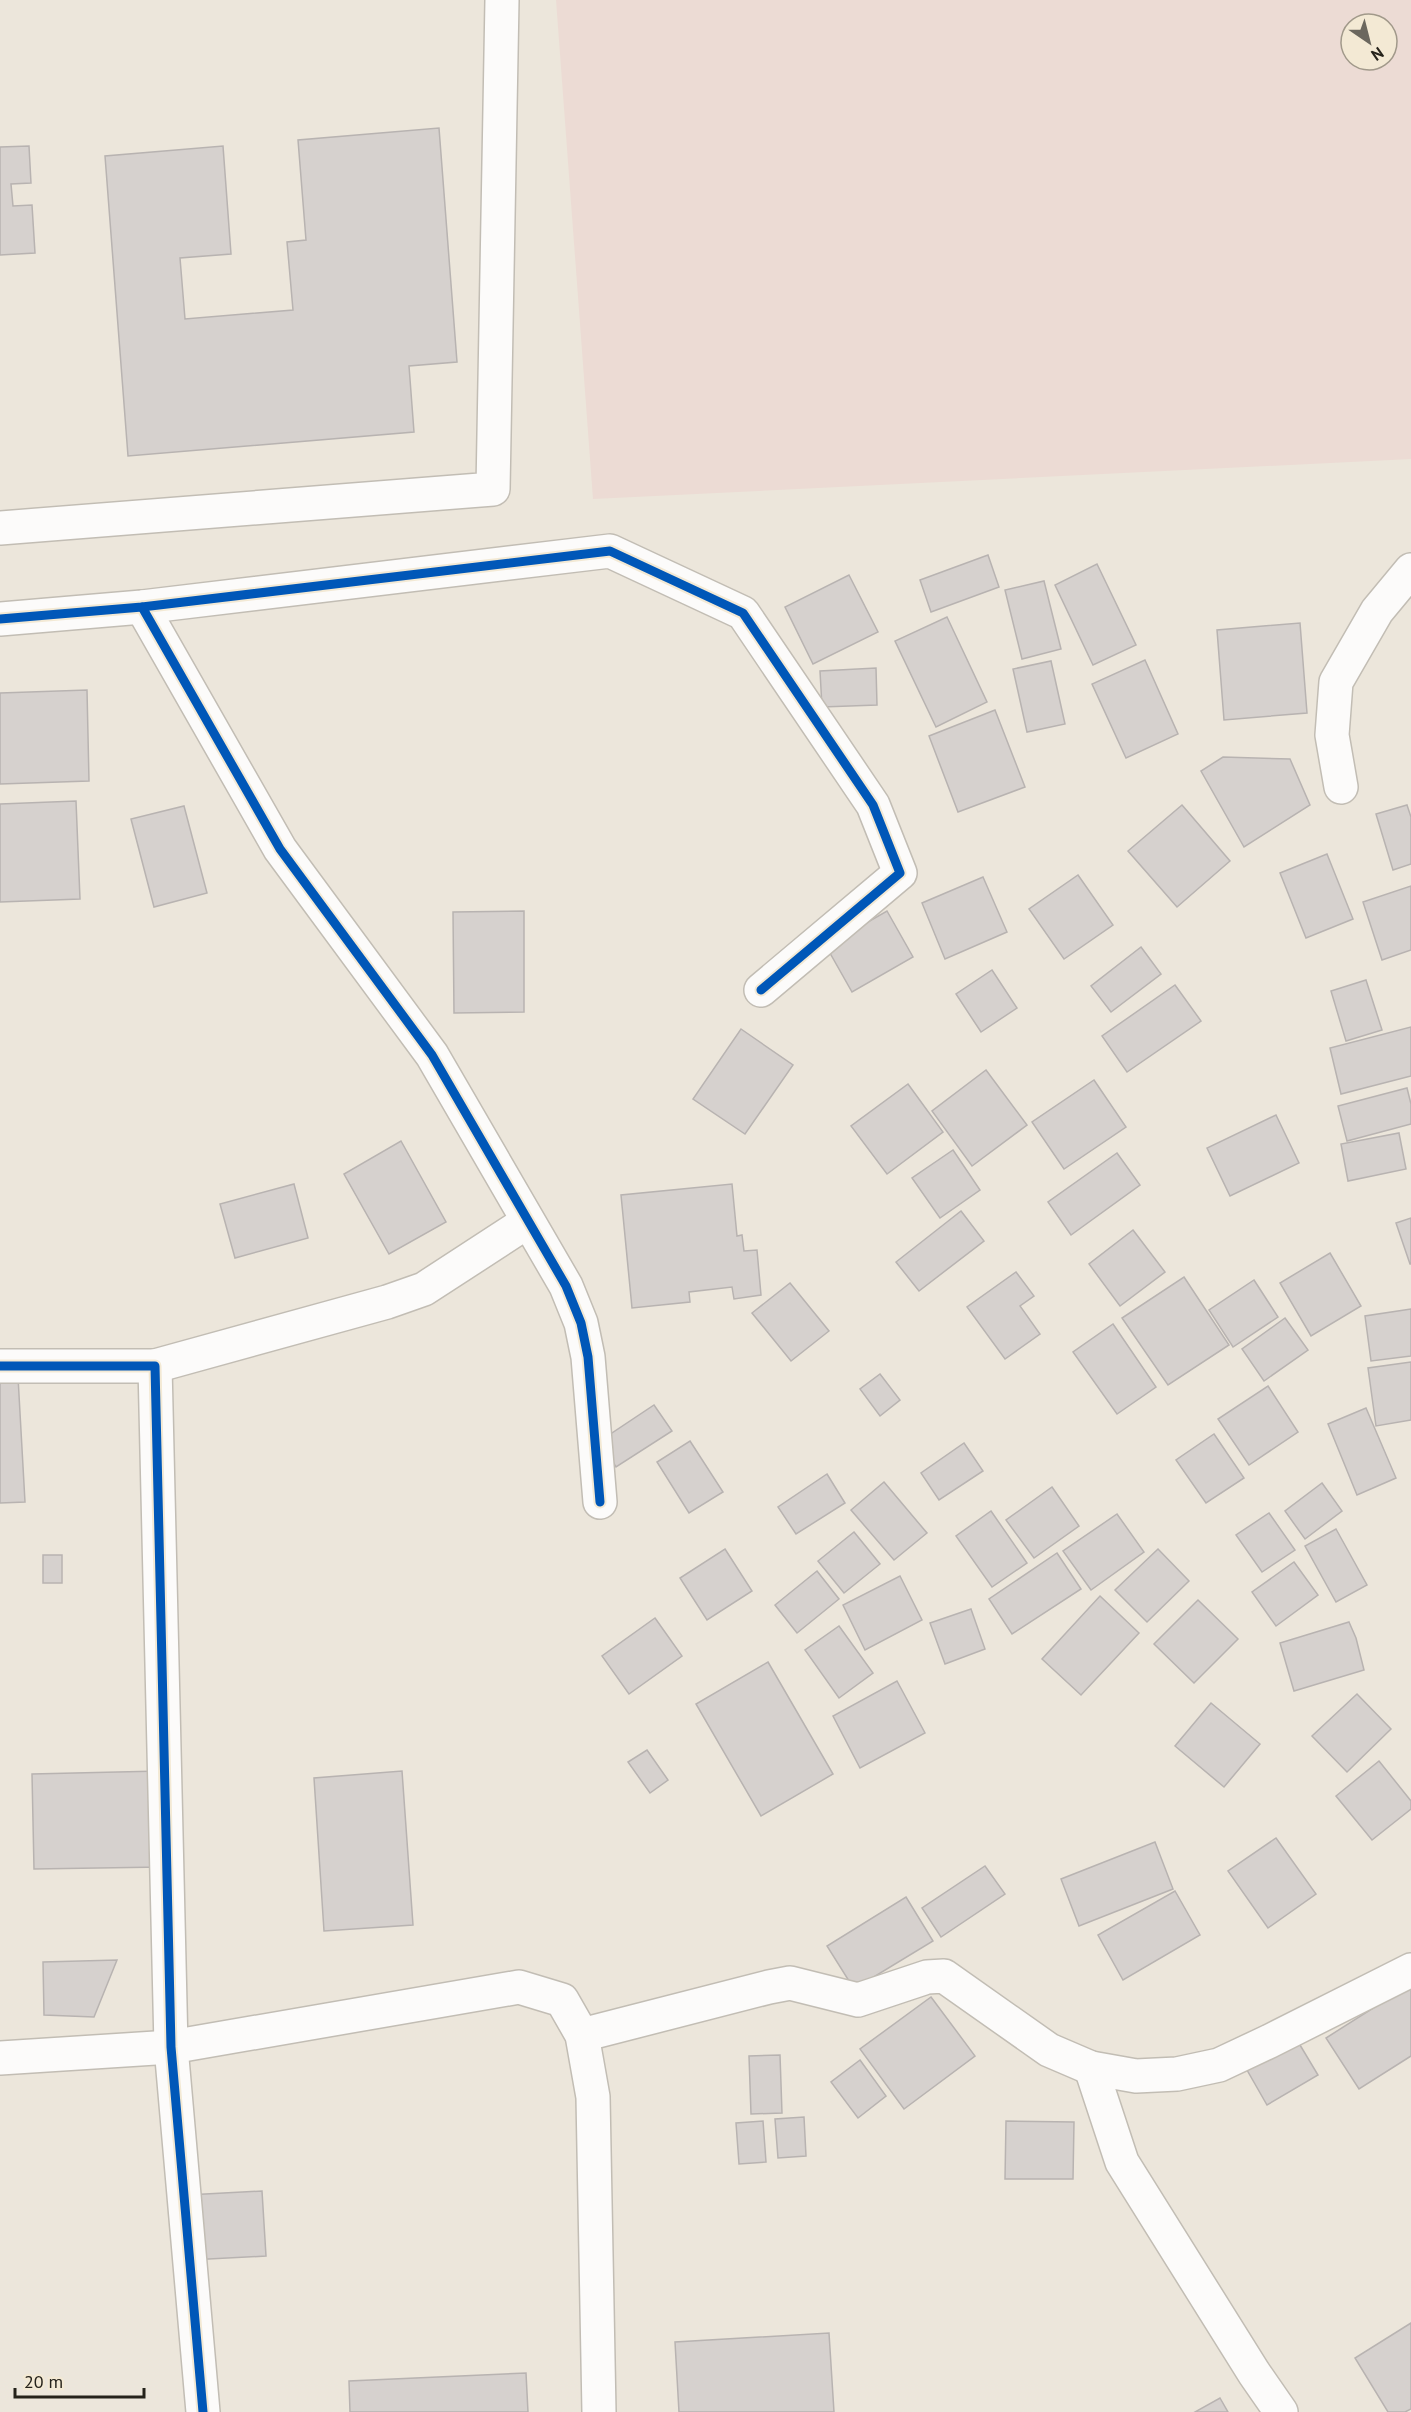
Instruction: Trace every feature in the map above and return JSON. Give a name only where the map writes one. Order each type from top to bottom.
[{"type":"street","points":[[0,528],[493,489],[502,0]]},
{"type":"street","points":[[0,619],[142,607],[610,551],[743,613],[873,805],[900,873],[761,990]]},
{"type":"street","points":[[1341,787],[1332,735],[1336,682],[1377,611],[1411,570]]},
{"type":"street","points":[[142,607],[280,849],[432,1055],[566,1286],[581,1323],[588,1357],[600,1502]]},
{"type":"street","points":[[0,1366],[155,1366],[387,1302],[424,1289],[527,1222]]},
{"type":"street","points":[[155,1366],[171,2047],[203,2412]]},
{"type":"street","points":[[582,2035],[790,1983],[858,2000],[927,1977],[944,1976],[1049,2050],[1091,2068],[1136,2076],[1177,2074],[1218,2065],[1411,1970]]},
{"type":"street","points":[[0,2058],[171,2047],[519,1987],[562,2000],[582,2035],[593,2097],[599,2412]]},
{"type":"street","points":[[1091,2068],[1122,2162],[1254,2373],[1281,2412]]},
{"type":"shaded area","points":[[556,0],[1411,0],[1411,459],[593,499]]},
{"type":"building","points":[[439,128],[457,362],[409,366],[414,432],[128,456],[105,156],[223,146],[231,254],[180,258],[185,319],[293,310],[287,242],[306,240],[298,140]]},
{"type":"building","points":[[29,146],[31,183],[11,184],[13,206],[32,205],[35,253],[0,255],[0,147]]},
{"type":"building","points":[[988,555],[999,587],[931,612],[920,580]]},
{"type":"building","points":[[1097,564],[1136,645],[1093,665],[1055,585]]},
{"type":"building","points":[[849,575],[878,632],[813,664],[785,607]]},
{"type":"building","points":[[1044,581],[1061,649],[1022,659],[1005,590]]},
{"type":"building","points":[[947,617],[987,702],[936,727],[895,641]]},
{"type":"building","points":[[1300,623],[1307,713],[1224,720],[1217,630]]},
{"type":"building","points":[[1145,660],[1178,734],[1126,758],[1092,684]]},
{"type":"building","points":[[1051,661],[1065,724],[1027,732],[1013,669]]},
{"type":"building","points":[[876,668],[877,705],[822,707],[820,671]]},
{"type":"building","points":[[87,690],[89,781],[0,784],[0,693]]},
{"type":"building","points":[[995,710],[1025,787],[958,812],[929,736]]},
{"type":"building","points":[[1223,757],[1290,759],[1310,805],[1244,847],[1201,771]]},
{"type":"building","points":[[76,801],[80,899],[0,902],[0,804]]},
{"type":"building","points":[[1182,805],[1230,861],[1177,907],[1128,851]]},
{"type":"building","points":[[1407,805],[1411,817],[1411,864],[1393,870],[1376,814]]},
{"type":"building","points":[[184,806],[207,893],[154,907],[131,819]]},
{"type":"building","points":[[1327,854],[1353,919],[1306,938],[1280,873]]},
{"type":"building","points":[[1078,875],[1113,925],[1064,959],[1029,909]]},
{"type":"building","points":[[983,877],[1007,932],[945,959],[922,903]]},
{"type":"building","points":[[1411,886],[1411,950],[1382,960],[1363,902]]},
{"type":"building","points":[[524,911],[524,1012],[454,1013],[453,912]]},
{"type":"building","points":[[887,911],[913,957],[852,992],[826,946]]},
{"type":"building","points":[[1141,947],[1161,974],[1111,1012],[1091,986]]},
{"type":"building","points":[[992,970],[1017,1008],[981,1032],[956,994]]},
{"type":"building","points":[[1366,980],[1382,1030],[1346,1041],[1331,991]]},
{"type":"building","points":[[1175,985],[1201,1021],[1127,1072],[1102,1036]]},
{"type":"building","points":[[1411,1027],[1411,1076],[1341,1094],[1330,1048]]},
{"type":"building","points":[[741,1029],[793,1065],[745,1134],[693,1099]]},
{"type":"building","points":[[986,1070],[1027,1125],[972,1166],[932,1111]]},
{"type":"building","points":[[1094,1080],[1126,1127],[1064,1169],[1032,1122]]},
{"type":"building","points":[[908,1084],[943,1132],[887,1174],[851,1126]]},
{"type":"building","points":[[1407,1088],[1411,1104],[1411,1124],[1347,1141],[1338,1106]]},
{"type":"building","points":[[1276,1115],[1299,1163],[1230,1196],[1207,1148]]},
{"type":"building","points":[[1399,1133],[1406,1169],[1348,1181],[1341,1144]]},
{"type":"building","points":[[401,1141],[446,1222],[389,1254],[344,1174]]},
{"type":"building","points":[[953,1150],[980,1190],[940,1218],[912,1178]]},
{"type":"building","points":[[1117,1153],[1140,1185],[1071,1235],[1048,1202]]},
{"type":"building","points":[[294,1184],[308,1238],[235,1258],[220,1204]]},
{"type":"building","points":[[732,1184],[737,1236],[742,1235],[744,1251],[757,1250],[761,1295],[734,1299],[732,1287],[689,1292],[690,1302],[632,1308],[621,1195]]},
{"type":"building","points":[[961,1211],[984,1241],[919,1291],[896,1262]]},
{"type":"building","points":[[1411,1218],[1411,1264],[1410,1264],[1396,1223]]},
{"type":"building","points":[[1133,1230],[1165,1272],[1120,1306],[1089,1264]]},
{"type":"building","points":[[1330,1253],[1361,1306],[1311,1336],[1280,1283]]},
{"type":"building","points":[[1016,1272],[1034,1296],[1020,1306],[1040,1334],[1005,1359],[967,1307]]},
{"type":"building","points":[[1184,1277],[1229,1345],[1168,1385],[1122,1318]]},
{"type":"building","points":[[1254,1280],[1278,1317],[1233,1347],[1209,1310]]},
{"type":"building","points":[[790,1283],[829,1331],[791,1361],[752,1313]]},
{"type":"building","points":[[1411,1309],[1411,1356],[1371,1361],[1365,1316]]},
{"type":"building","points":[[1285,1318],[1308,1350],[1264,1381],[1242,1349]]},
{"type":"building","points":[[1113,1324],[1156,1387],[1117,1414],[1073,1352]]},
{"type":"building","points":[[1411,1362],[1411,1420],[1376,1426],[1368,1368]]},
{"type":"building","points":[[880,1374],[900,1400],[880,1416],[860,1389]]},
{"type":"building","points":[[18,1377],[25,1502],[0,1503],[0,1378]]},
{"type":"building","points":[[1268,1386],[1298,1432],[1249,1465],[1218,1419]]},
{"type":"building","points":[[654,1405],[672,1431],[616,1467],[600,1441]]},
{"type":"building","points":[[1366,1408],[1396,1478],[1357,1495],[1328,1424]]},
{"type":"building","points":[[1214,1434],[1244,1478],[1206,1503],[1176,1460]]},
{"type":"building","points":[[690,1441],[723,1492],[689,1513],[657,1462]]},
{"type":"building","points":[[964,1443],[983,1471],[939,1500],[921,1473]]},
{"type":"building","points":[[827,1474],[845,1503],[796,1534],[778,1507]]},
{"type":"building","points":[[884,1482],[927,1533],[894,1560],[851,1510]]},
{"type":"building","points":[[1322,1483],[1342,1511],[1305,1539],[1285,1511]]},
{"type":"building","points":[[1052,1487],[1079,1526],[1034,1558],[1006,1520]]},
{"type":"building","points":[[991,1511],[1027,1563],[992,1587],[956,1536]]},
{"type":"building","points":[[1269,1513],[1295,1550],[1262,1572],[1236,1535]]},
{"type":"building","points":[[1117,1514],[1144,1552],[1091,1590],[1063,1551]]},
{"type":"building","points":[[1336,1529],[1367,1585],[1336,1602],[1305,1546]]},
{"type":"building","points":[[854,1532],[880,1564],[844,1593],[818,1561]]},
{"type":"building","points":[[725,1549],[752,1591],[707,1620],[680,1578]]},
{"type":"building","points":[[1158,1549],[1189,1581],[1147,1622],[1115,1590]]},
{"type":"building","points":[[1057,1553],[1081,1589],[1012,1634],[989,1599]]},
{"type":"building","points":[[43,1555],[62,1555],[62,1583],[43,1583]]},
{"type":"building","points":[[1294,1562],[1318,1595],[1276,1626],[1252,1592]]},
{"type":"building","points":[[817,1571],[839,1599],[797,1633],[775,1605]]},
{"type":"building","points":[[900,1576],[922,1620],[865,1650],[843,1605]]},
{"type":"building","points":[[1100,1596],[1139,1633],[1081,1695],[1042,1659]]},
{"type":"building","points":[[1198,1600],[1238,1639],[1194,1683],[1154,1644]]},
{"type":"building","points":[[971,1609],[985,1649],[945,1664],[930,1623]]},
{"type":"building","points":[[655,1618],[682,1656],[629,1694],[602,1656]]},
{"type":"building","points":[[1349,1622],[1356,1638],[1364,1670],[1294,1691],[1280,1643]]},
{"type":"building","points":[[839,1626],[873,1673],[839,1698],[805,1650]]},
{"type":"building","points":[[768,1662],[833,1774],[761,1816],[696,1704]]},
{"type":"building","points":[[897,1681],[925,1733],[860,1768],[833,1716]]},
{"type":"building","points":[[1357,1694],[1391,1729],[1347,1772],[1312,1736]]},
{"type":"building","points":[[1211,1703],[1260,1744],[1224,1787],[1175,1746]]},
{"type":"building","points":[[647,1750],[668,1780],[650,1793],[628,1762]]},
{"type":"building","points":[[1379,1761],[1411,1801],[1411,1809],[1372,1840],[1336,1796]]},
{"type":"building","points":[[160,1771],[162,1867],[34,1869],[32,1774]]},
{"type":"building","points":[[402,1771],[413,1925],[324,1931],[314,1778]]},
{"type":"building","points":[[1276,1838],[1316,1894],[1268,1928],[1228,1871]]},
{"type":"building","points":[[1155,1842],[1173,1889],[1079,1926],[1061,1879]]},
{"type":"building","points":[[985,1866],[1005,1894],[941,1937],[922,1908]]},
{"type":"building","points":[[1175,1891],[1200,1935],[1123,1980],[1098,1935]]},
{"type":"building","points":[[906,1897],[933,1941],[854,1989],[827,1946]]},
{"type":"building","points":[[117,1960],[94,2017],[44,2015],[43,1962]]},
{"type":"building","points":[[1411,1984],[1411,2056],[1359,2089],[1326,2038]]},
{"type":"building","points":[[931,1997],[975,2056],[904,2109],[860,2049]]},
{"type":"building","points":[[1297,2040],[1318,2075],[1267,2105],[1247,2070]]},
{"type":"building","points":[[780,2055],[782,2113],[751,2114],[749,2056]]},
{"type":"building","points":[[860,2060],[886,2096],[858,2118],[831,2082]]},
{"type":"building","points":[[804,2117],[806,2156],[778,2158],[775,2119]]},
{"type":"building","points":[[763,2121],[766,2162],[739,2164],[736,2123]]},
{"type":"building","points":[[1006,2121],[1074,2122],[1073,2179],[1005,2179]]},
{"type":"building","points":[[262,2191],[266,2256],[190,2260],[187,2195]]},
{"type":"building","points":[[1411,2323],[1411,2409],[1405,2412],[1388,2412],[1355,2358]]},
{"type":"building","points":[[829,2333],[834,2412],[679,2412],[675,2342]]},
{"type":"building","points":[[526,2373],[528,2412],[350,2412],[349,2381]]},
{"type":"building","points":[[1220,2398],[1228,2412],[1195,2412]]},
{"type":"cycle path","points":[[0,619],[142,607],[610,551],[743,613],[873,805],[900,873],[761,990]]},
{"type":"cycle path","points":[[142,607],[280,849],[432,1055],[566,1286],[581,1323],[588,1357],[600,1502]]},
{"type":"cycle path","points":[[0,1366],[155,1366],[171,2047],[203,2412]]}]
